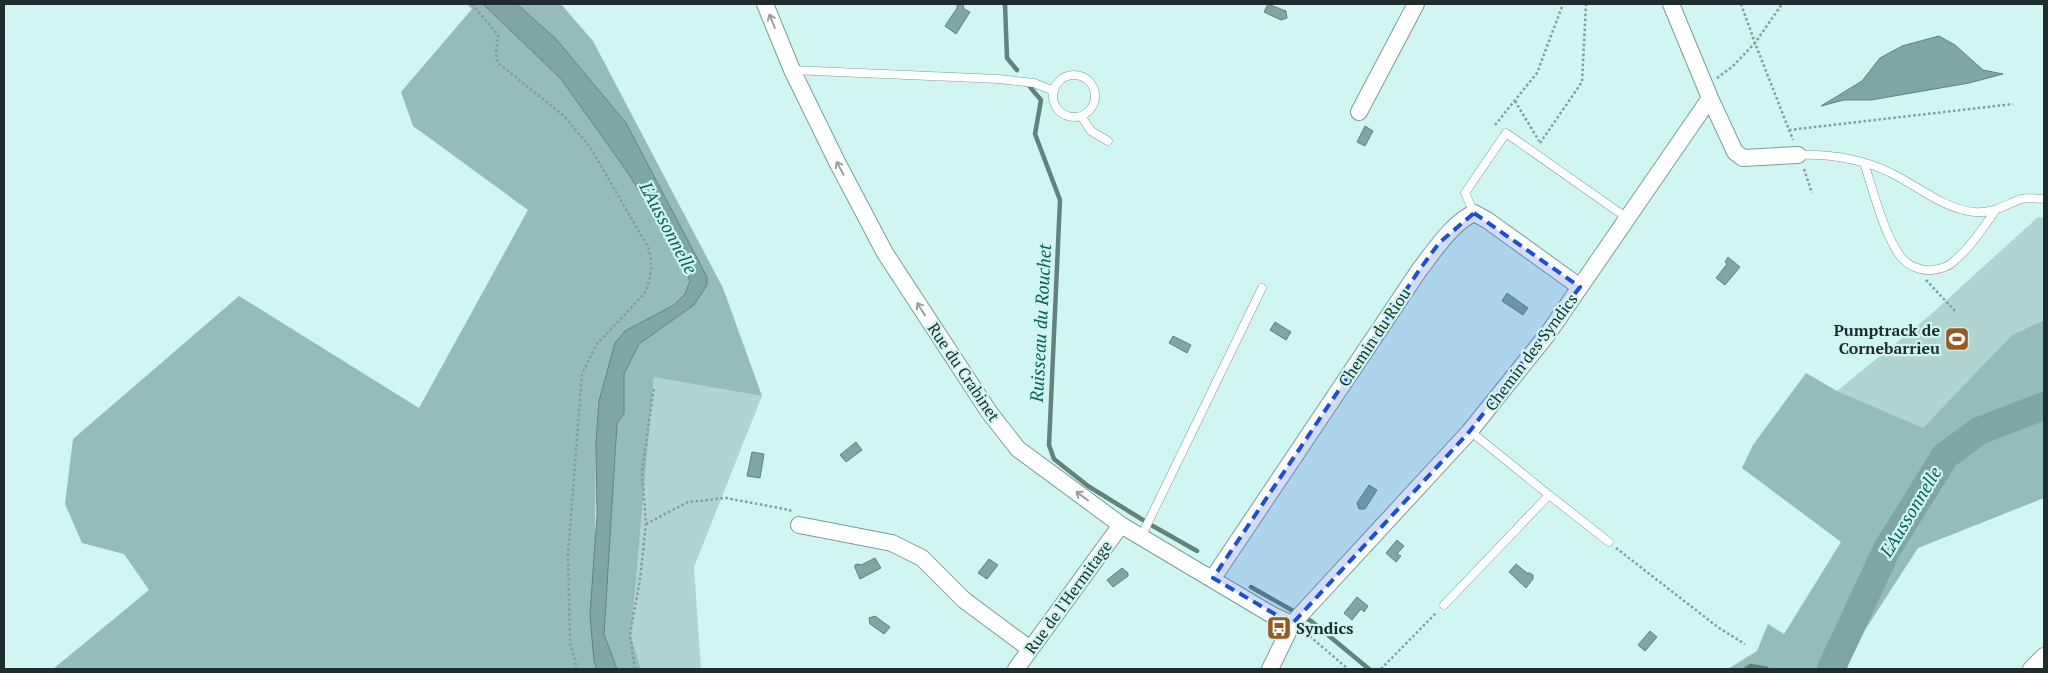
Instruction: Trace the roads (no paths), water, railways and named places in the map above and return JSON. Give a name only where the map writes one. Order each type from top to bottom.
[{"type":"street","name":"Rue du Crabinet","points":[[765,4],[792,70],[837,162],[886,253],[989,412],[1018,449],[1121,525],[1213,578],[1272,615],[1297,618]]},
{"type":"street","points":[[1359,112],[1416,4]]},
{"type":"street","points":[[1671,4],[1735,152],[1743,158],[1798,155]]},
{"type":"street","name":"Chemin des Syndics","points":[[1270,669],[1297,618],[1470,431],[1547,335],[1627,218],[1708,92]]},
{"type":"street","points":[[1474,213],[1487,220],[1580,287]]},
{"type":"street","name":"Chemin du Riou","points":[[1213,578],[1420,268],[1439,243],[1468,216],[1474,213]]},
{"type":"street","points":[[799,525],[892,543],[922,558],[964,600],[1030,649]]},
{"type":"street","name":"Rue de l'Hermitage","points":[[1016,669],[1121,525]]},
{"type":"street","points":[[2031,669],[2044,656]]},
{"type":"lane","points":[[792,70],[999,80],[1034,83],[1054,91]]},
{"type":"lane","points":[[1071,75],[1084,78],[1089,82],[1095,94],[1092,107],[1081,116],[1067,116],[1061,112],[1054,101],[1054,91],[1059,82],[1071,75]]},
{"type":"lane","points":[[1081,116],[1091,130],[1108,141]]},
{"type":"lane","points":[[1474,213],[1465,193],[1506,133],[1627,218]]},
{"type":"lane","points":[[1798,155],[1822,154],[1890,172],[1949,205],[1974,212],[1995,211],[2024,198],[2044,198]]},
{"type":"lane","points":[[1864,164],[1891,240],[1902,258],[1913,266],[1927,270],[1941,269],[1953,262],[1976,237],[1995,211]]},
{"type":"lane","points":[[1141,536],[1262,288]]},
{"type":"lane","points":[[1470,431],[1609,542]]},
{"type":"lane","points":[[1444,605],[1549,495]]},
{"type":"water","points":[[483,4],[517,4],[556,39],[626,123],[707,277],[707,285],[694,305],[639,344],[624,374],[624,414],[617,423],[604,634],[617,669],[597,669],[594,661],[590,615],[597,515],[596,443],[599,401],[615,343],[625,331],[674,305],[685,294],[690,281],[684,263],[626,170],[561,79]]},
{"type":"water","points":[[963,4],[964,9],[970,12],[956,34],[945,26],[957,5]]},
{"type":"water","points":[[1268,4],[1286,11],[1287,18],[1281,20],[1264,12]]},
{"type":"water","points":[[1939,36],[1955,45],[1983,70],[2003,74],[1969,83],[1871,100],[1844,100],[1821,106],[1862,81],[1880,58],[1902,46]]},
{"type":"water","points":[[1365,126],[1373,131],[1365,146],[1357,142]]},
{"type":"water","points":[[1728,257],[1740,267],[1725,285],[1716,278],[1727,264],[1725,262]]},
{"type":"water","points":[[1507,293],[1528,308],[1523,315],[1502,301]]},
{"type":"water","points":[[1275,322],[1291,332],[1286,340],[1270,330]]},
{"type":"water","points":[[1173,336],[1191,345],[1187,353],[1169,343]]},
{"type":"water","points":[[856,442],[862,450],[846,462],[840,455]]},
{"type":"water","points":[[752,452],[764,454],[760,478],[747,476]]},
{"type":"water","points":[[1369,485],[1377,490],[1365,509],[1359,509],[1357,503]]},
{"type":"water","points":[[1397,540],[1404,546],[1397,554],[1401,556],[1396,562],[1386,553]]},
{"type":"water","points":[[875,558],[881,568],[860,579],[855,565],[861,565]]},
{"type":"water","points":[[989,559],[998,565],[987,579],[978,573]]},
{"type":"water","points":[[1516,564],[1527,573],[1533,575],[1533,579],[1526,588],[1509,572]]},
{"type":"water","points":[[1122,568],[1128,573],[1128,576],[1113,587],[1107,580]]},
{"type":"water","points":[[1357,597],[1368,606],[1364,612],[1361,609],[1352,620],[1344,613]]},
{"type":"water","points":[[875,616],[890,627],[884,634],[870,624],[869,618]]},
{"type":"water","points":[[1650,631],[1657,637],[1645,651],[1638,645]]},
{"type":"waterway","name":"Ruisseau du Rouchet","points":[[1005,4],[1007,58],[1017,70]]},
{"type":"waterway","name":"Ruisseau du Rouchet","points":[[1030,87],[1041,100],[1035,134],[1060,200],[1049,445],[1054,459],[1088,486],[1143,520]]},
{"type":"waterway","name":"L'Aussonnelle","points":[[1831,669],[1887,549],[1945,456],[1979,431],[2044,406]]},
{"type":"waterway","name":"Ruisseau du Rouchet","points":[[1153,526],[1197,551]]},
{"type":"waterway","name":"Ruisseau du Rouchet","points":[[1251,587],[1311,621],[1369,669]]},
{"type":"waterway","name":"Ruisseau du Rouchet","points":[[1746,669],[1751,666],[1767,669]]},
{"type":"place","name":"Pumptrack de Cornebarrieu","points":[[1957,339]]},
{"type":"place","name":"Syndics","points":[[1279,628]]}]
